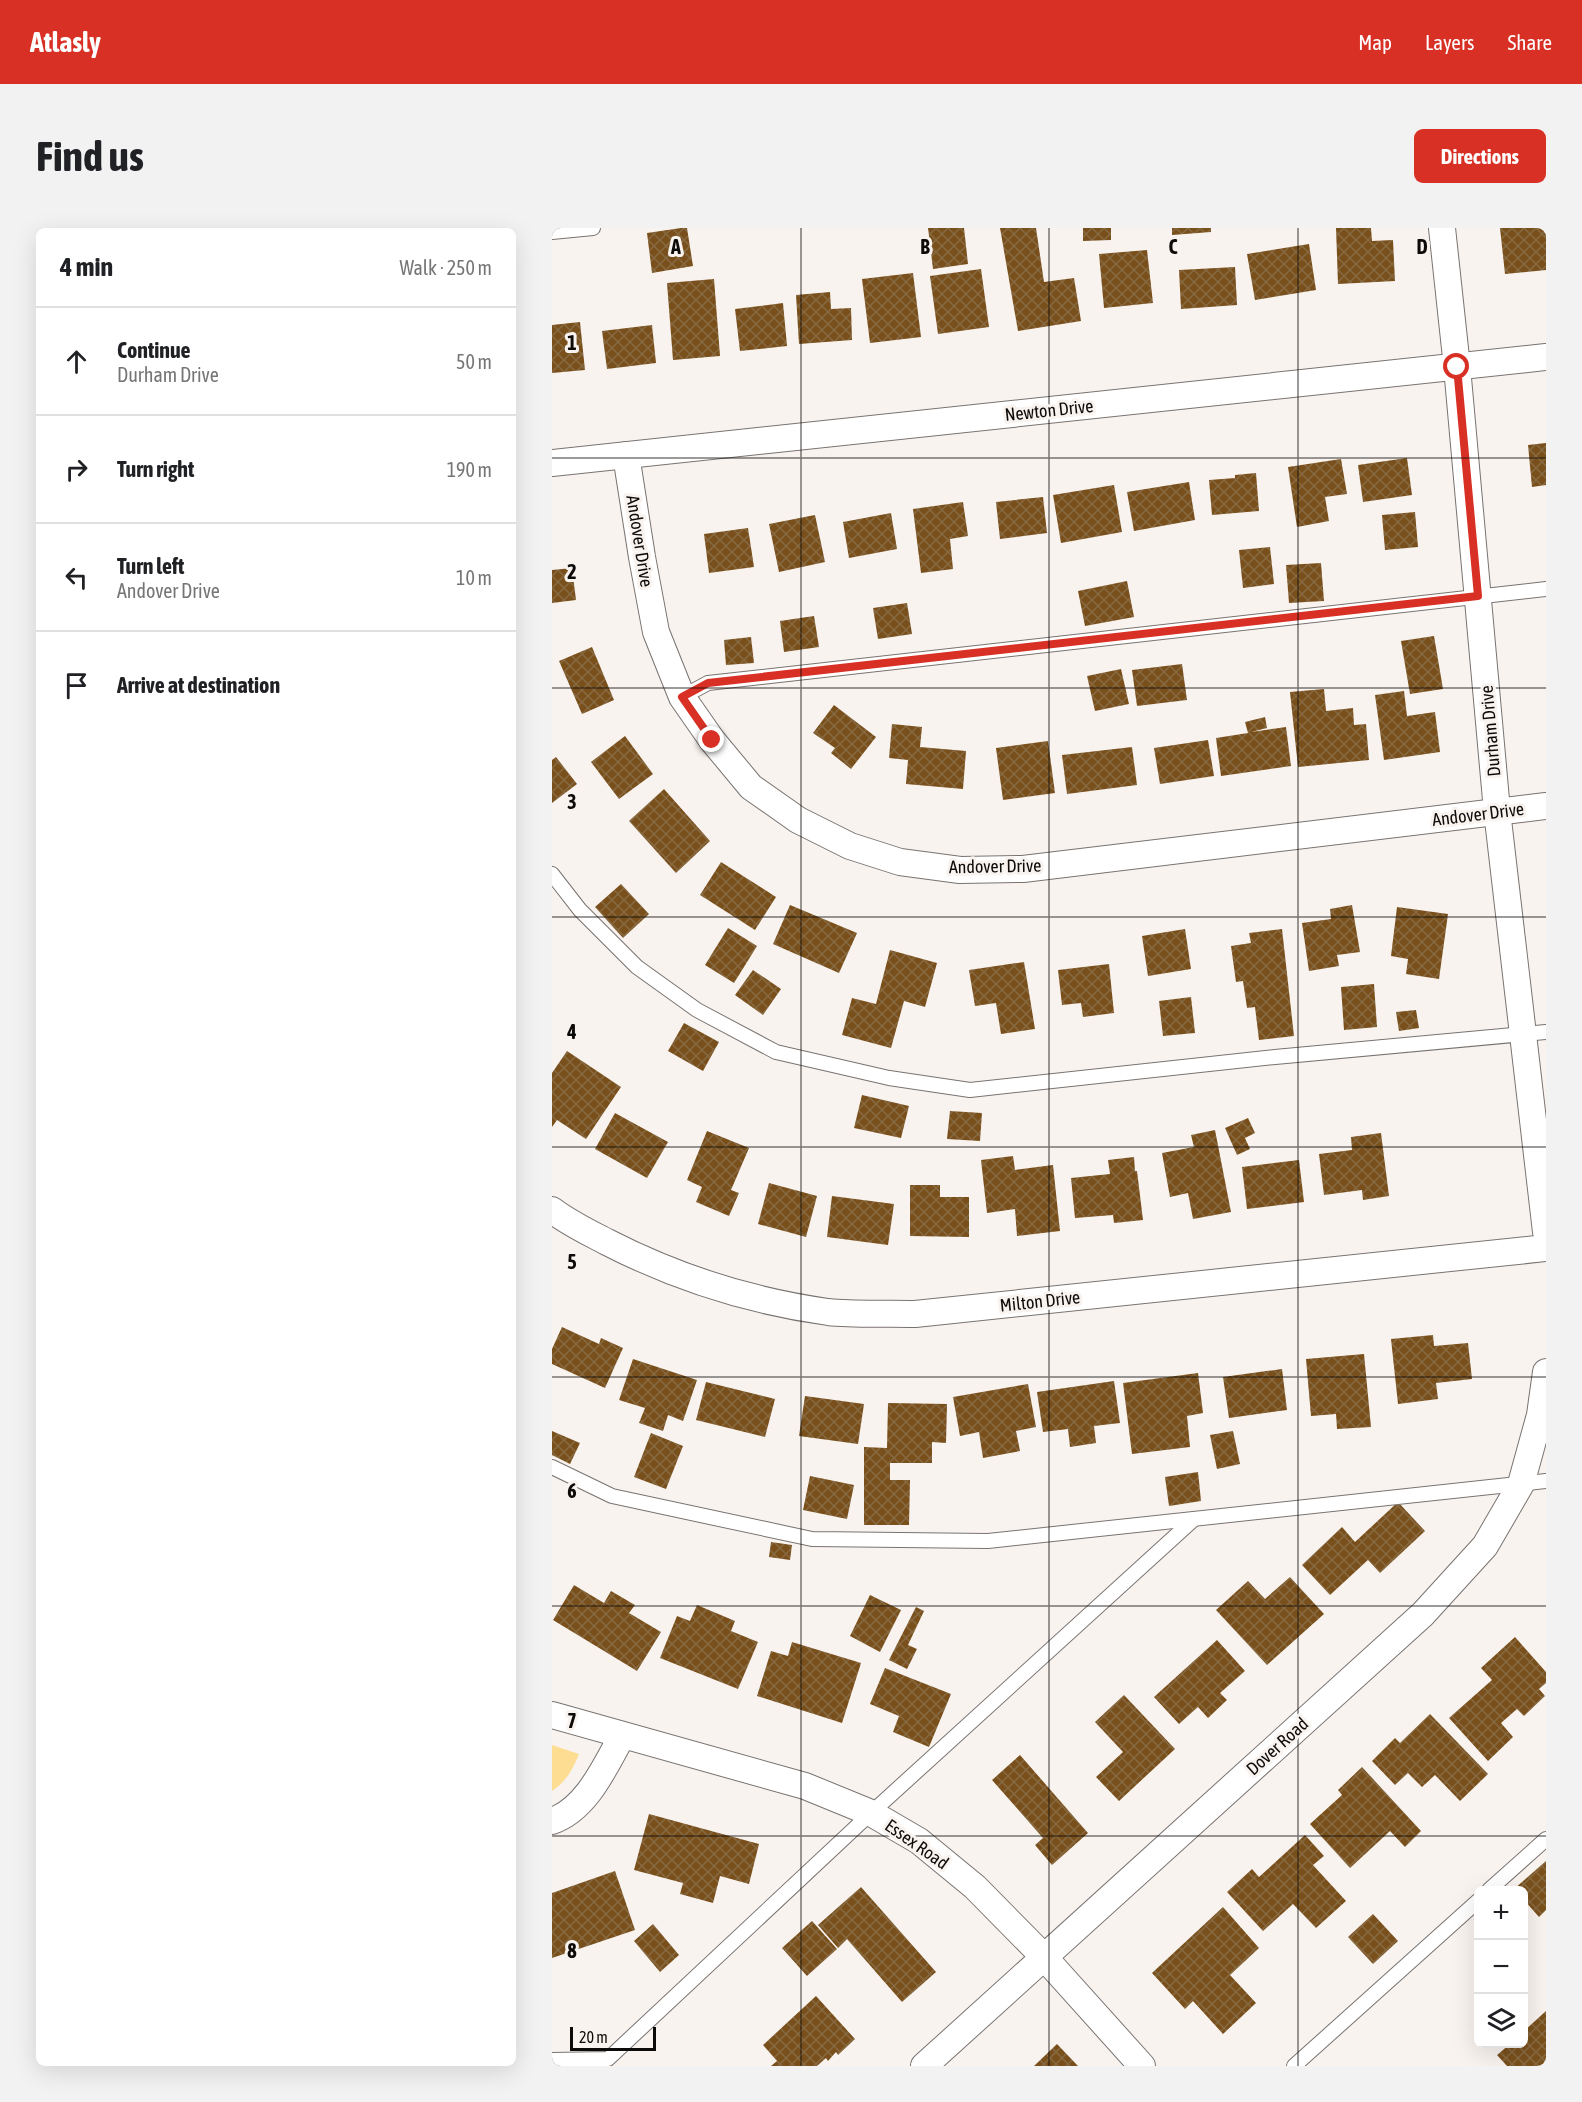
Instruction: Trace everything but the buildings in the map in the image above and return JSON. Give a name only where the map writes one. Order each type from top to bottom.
[{"type":"street","name":"Durham Drive","points":[[1442,228],[1457,367],[1497,811],[1534,1033],[1546,1232]]},
{"type":"street","name":"Newton Drive","points":[[552,463],[1546,357]]},
{"type":"street","name":"Andover Drive","points":[[627,455],[656,632],[682,697],[712,740],[751,787],[798,820],[850,846],[900,862],[960,870],[1023,869],[1546,806]]},
{"type":"street","name":"Milton Drive","points":[[552,1210],[568,1222],[635,1256],[697,1282],[763,1300],[830,1312],[915,1314],[1546,1248]]},
{"type":"street","name":"Dover Road","points":[[924,2066],[1423,1614],[1485,1546],[1521,1484],[1540,1414],[1546,1372]]},
{"type":"street","name":"Essex Road","points":[[552,1715],[806,1786],[871,1813],[919,1841],[975,1887],[1044,1957],[1142,2066]]},
{"type":"street","points":[[552,1821],[592,1792],[622,1736]]},
{"type":"lane","points":[[552,232],[593,228]]},
{"type":"lane","points":[[682,697],[708,683],[1546,589]]},
{"type":"lane","points":[[552,874],[580,910],[637,967],[697,1010],[776,1053],[889,1078],[970,1090],[1275,1057],[1534,1033]]},
{"type":"lane","points":[[552,1467],[612,1496],[812,1539],[988,1541],[1546,1481]]},
{"type":"lane","points":[[552,2060],[608,2059],[871,1813],[1194,1519]]},
{"type":"lane","points":[[1493,1886],[1546,1839]]},
{"type":"lane","points":[[1294,2066],[1474,1904]]},
{"type":"shaded area","points":[[552,1745],[579,1754],[568,1775],[552,1791]]},
{"type":"route","points":[[712,740],[682,697],[708,683],[1478,596],[1457,367]]}]
